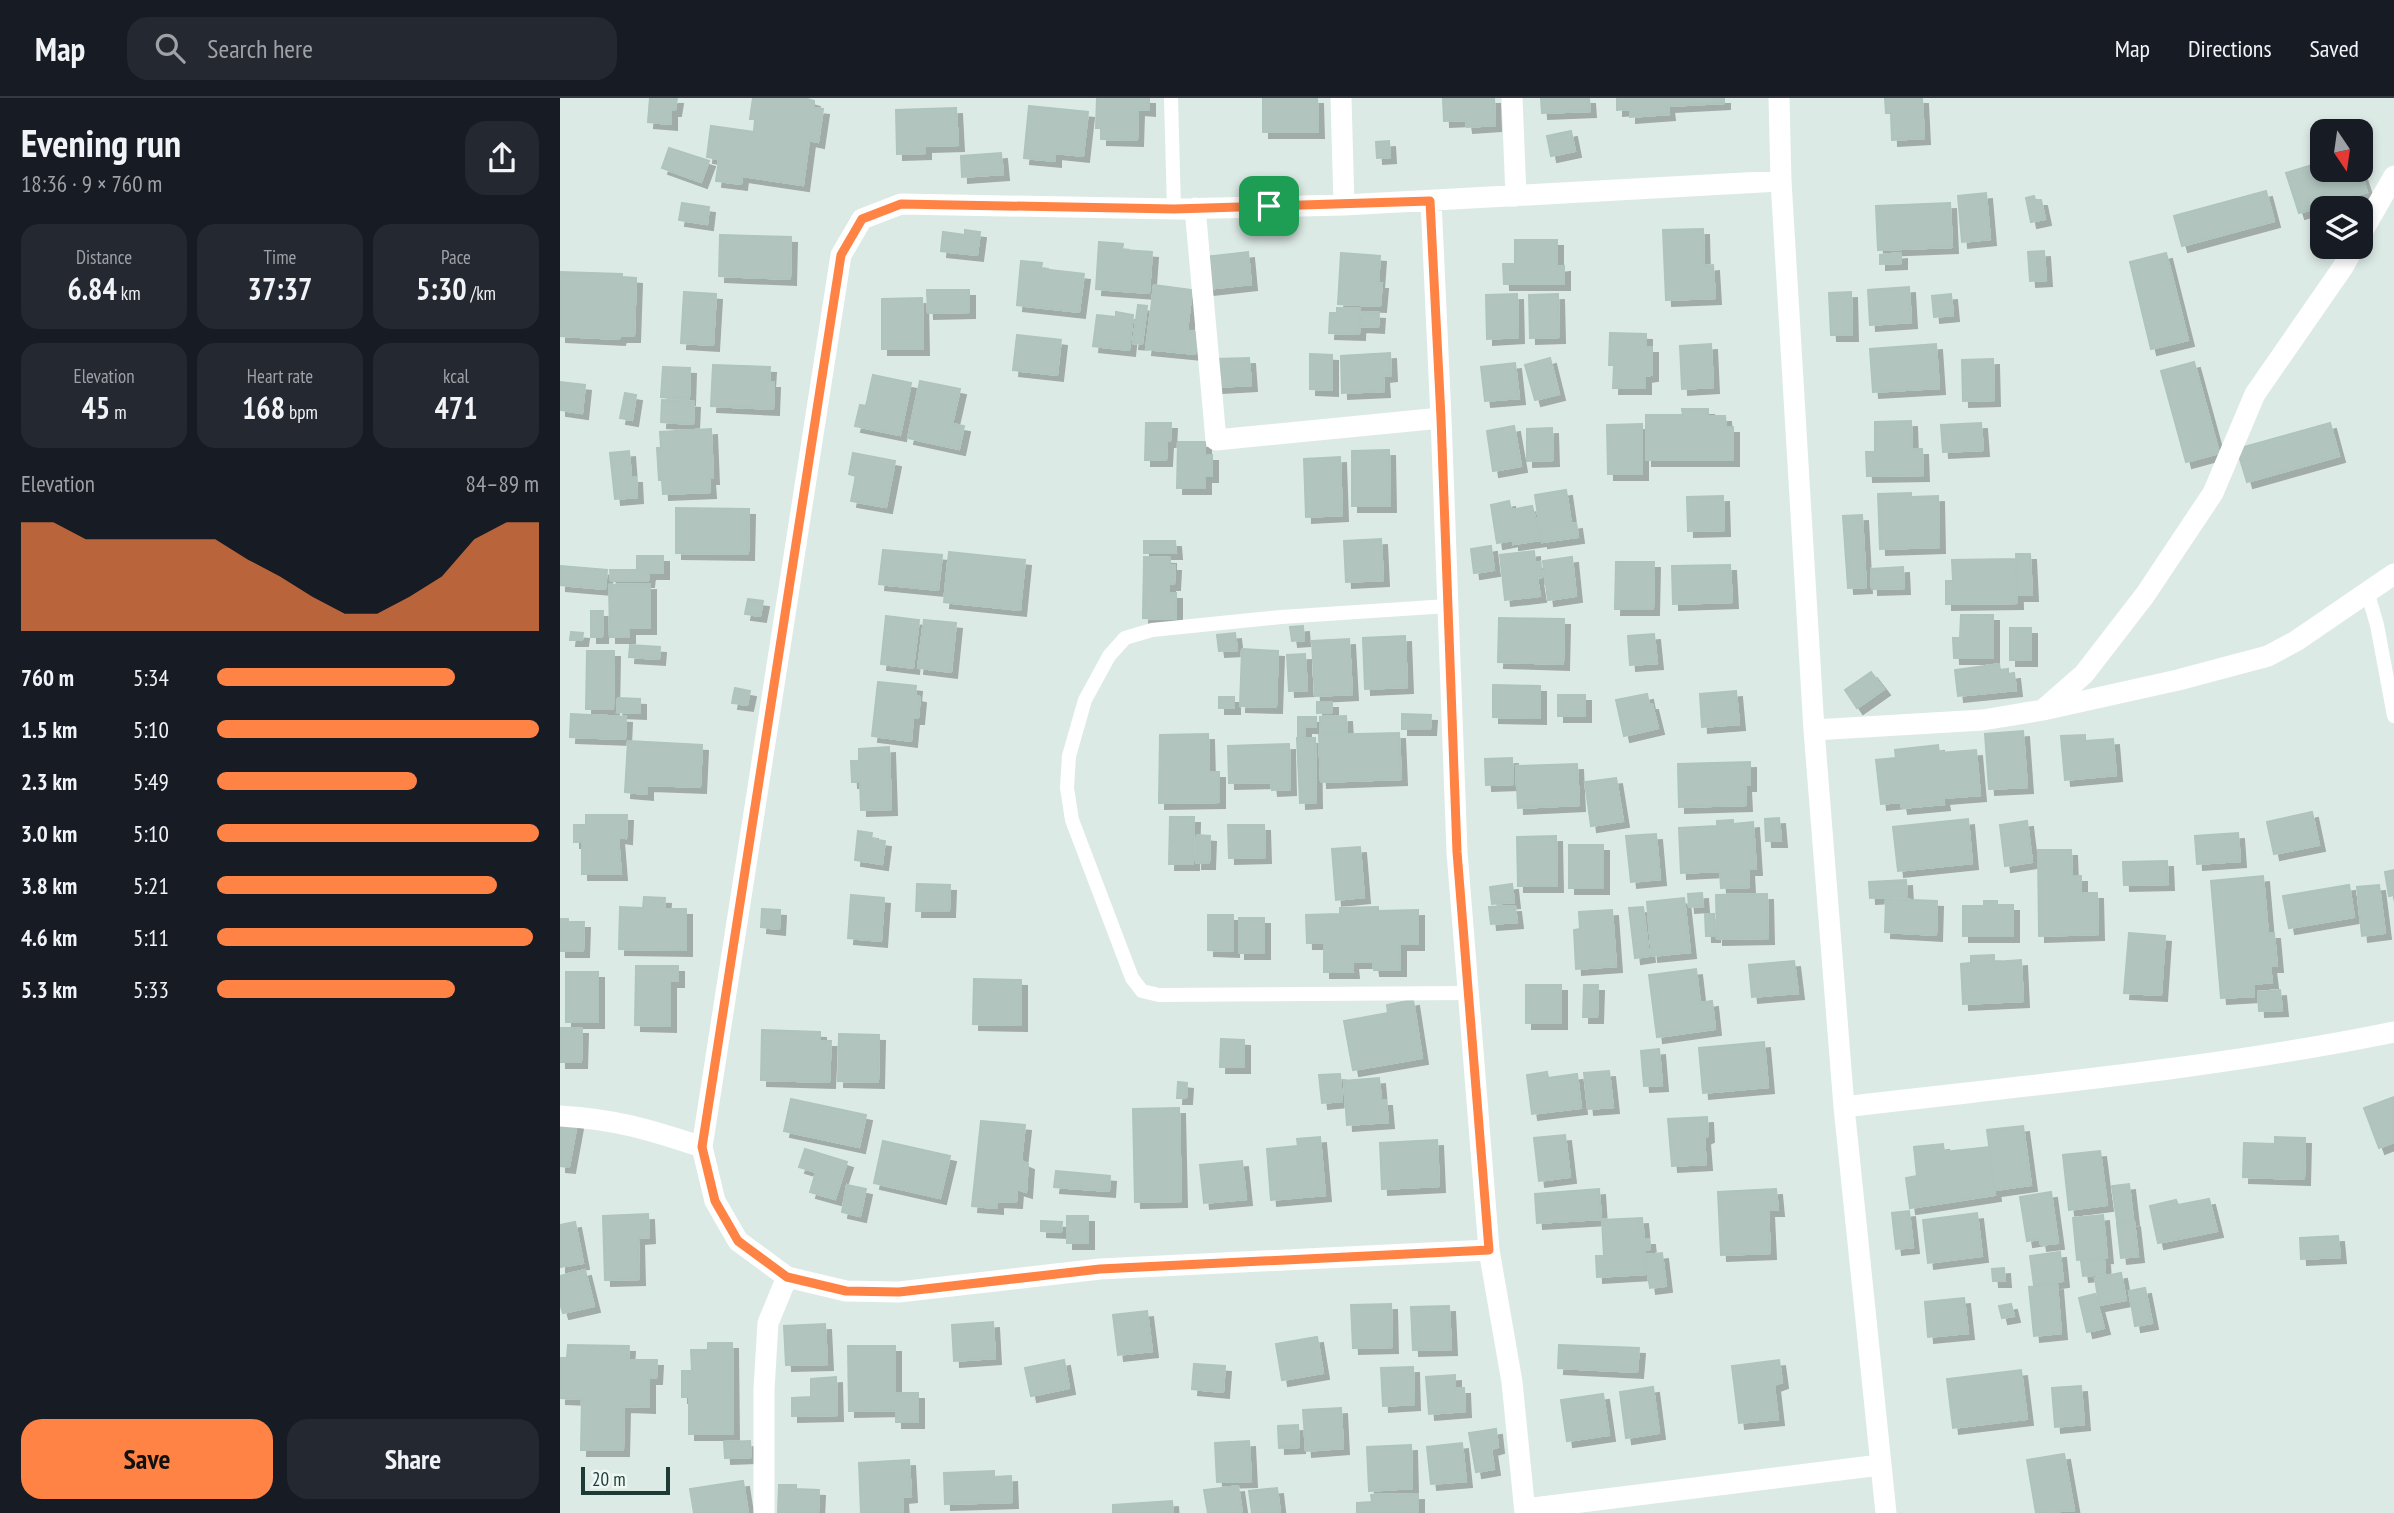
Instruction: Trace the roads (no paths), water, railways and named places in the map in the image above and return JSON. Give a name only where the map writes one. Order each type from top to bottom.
[{"type":"street","points":[[1341,98],[1344,205]]},
{"type":"street","points":[[1512,98],[1516,196]]},
{"type":"street","points":[[1779,98],[1781,181],[1814,730],[1844,1107],[1885,1513]]},
{"type":"street","points":[[2373,213],[2394,176]]},
{"type":"street","points":[[1489,1250],[1100,1269],[899,1292],[846,1291],[787,1277],[738,1241],[715,1201],[702,1147],[841,255],[862,219],[901,204],[1185,209],[1344,205],[1781,181]]},
{"type":"street","points":[[1430,201],[1457,852],[1489,1250],[1511,1382],[1525,1511],[1880,1465]]},
{"type":"street","points":[[1185,209],[1216,440],[1441,418]]},
{"type":"street","points":[[2043,710],[2084,674],[2145,595],[2213,493],[2255,394],[2347,259]]},
{"type":"street","points":[[1814,730],[1983,720],[2043,710],[2178,680],[2268,656],[2296,641],[2394,574]]},
{"type":"street","points":[[1844,1107],[2206,1064],[2394,1032]]},
{"type":"street","points":[[560,1116],[635,1125],[702,1147]]},
{"type":"street","points":[[764,1513],[764,1389],[768,1323],[787,1277]]},
{"type":"lane","points":[[1171,98],[1185,209]]},
{"type":"lane","points":[[2367,592],[2377,625],[2394,716]]},
{"type":"lane","points":[[1448,606],[1242,621],[1152,630],[1125,638],[1109,656],[1085,699],[1069,756],[1067,788],[1072,820],[1132,978],[1142,991],[1159,995],[1468,993]]}]
